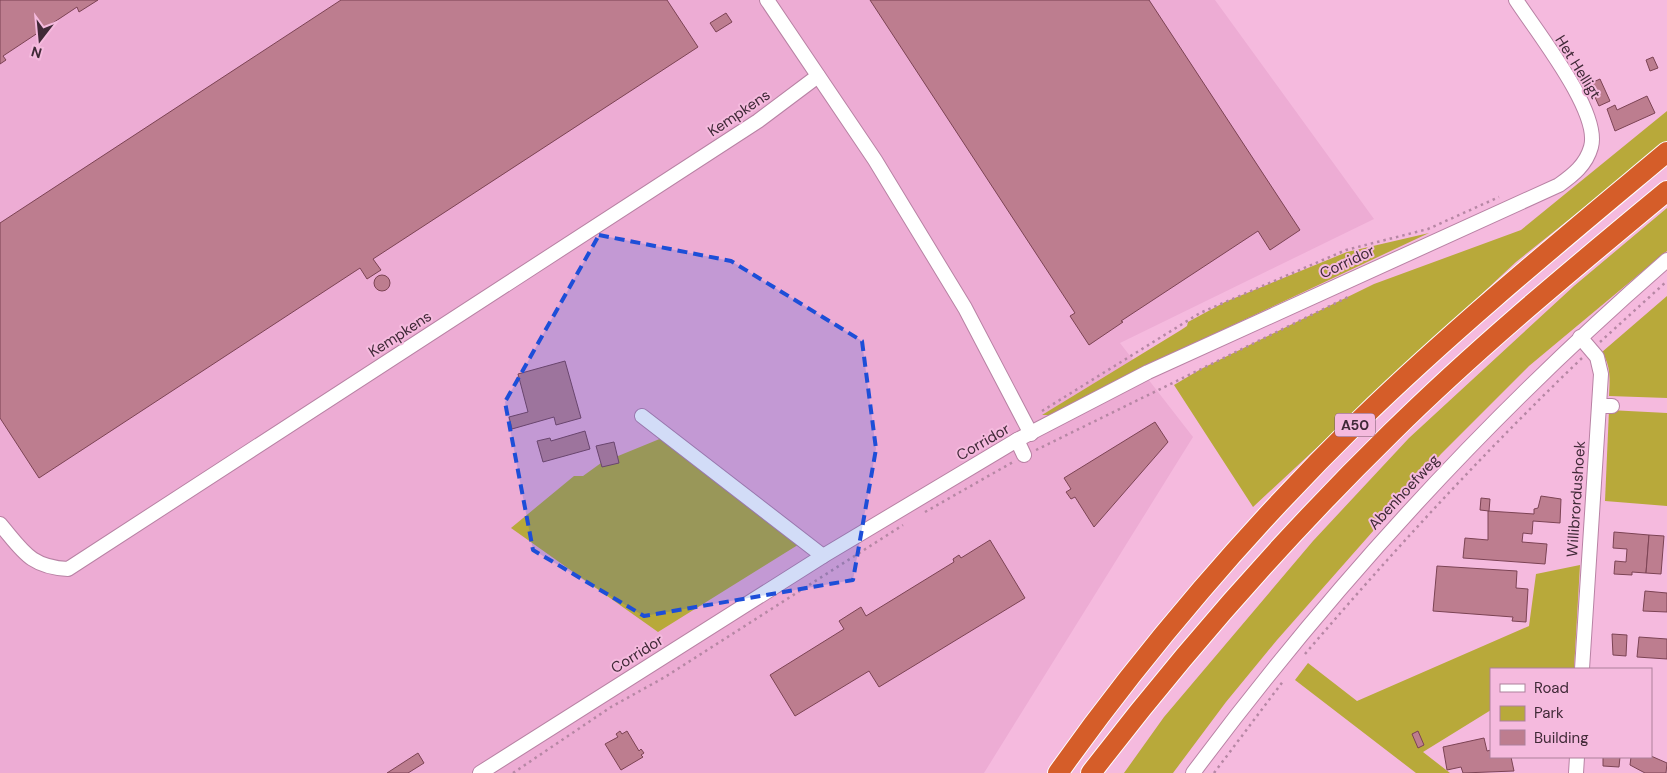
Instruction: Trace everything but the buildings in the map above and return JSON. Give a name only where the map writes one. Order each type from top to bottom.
[{"type":"highway","name":"A50","points":[[1058,773],[1142,663],[1200,593],[1292,491],[1359,421],[1503,290],[1667,152]]},
{"type":"highway","name":"A50","points":[[1091,773],[1174,667],[1296,529],[1391,432],[1527,307],[1667,191]]},
{"type":"street","points":[[767,0],[875,160],[960,299],[1028,428]]},
{"type":"street","name":"Het Helligt","points":[[1516,0],[1578,93],[1588,114],[1592,133],[1591,146],[1587,157]]},
{"type":"street","name":"Kempkens","points":[[0,524],[32,560],[44,566],[68,569],[742,131],[818,76]]},
{"type":"street","name":"Corridor","points":[[480,773],[823,556],[1017,440],[1028,428],[1559,185],[1576,173],[1587,157]]},
{"type":"street","name":"Abenhoefweg","points":[[1193,773],[1282,657],[1387,534],[1470,444],[1580,337],[1667,260]]},
{"type":"street","name":"Willibrordushoek","points":[[1580,337],[1597,357],[1600,364],[1605,406],[1582,668]]},
{"type":"street","points":[[642,416],[823,556]]},
{"type":"street","points":[[1017,440],[1024,455]]},
{"type":"street","points":[[1576,773],[1577,758]]},
{"type":"path","name":"Corridor","points":[[1028,428],[1200,313],[1222,302],[1346,250],[1428,229],[1505,195]]},
{"type":"path","points":[[1597,344],[1667,281]]},
{"type":"path","points":[[918,516],[1024,455],[1356,293]]},
{"type":"path","points":[[1299,660],[1435,505],[1516,421],[1585,355]]},
{"type":"path","points":[[513,773],[611,707],[665,676],[910,521]]},
{"type":"path","points":[[1214,773],[1288,675]]},
{"type":"highlighted area","points":[[599,235],[731,261],[862,341],[876,449],[853,580],[644,616],[533,550],[505,402]]},
{"type":"shaded area","points":[[0,0],[1215,0],[1374,219],[1120,343],[1193,437],[984,773],[0,773]]},
{"type":"green space","points":[[1667,111],[1667,141],[1516,262],[1253,507],[1174,385],[1201,369],[1374,284],[1521,230]]},
{"type":"green space","points":[[1667,208],[1667,251],[1529,366],[1441,454],[1277,640],[1226,702],[1173,773],[1124,773],[1164,717],[1313,541],[1409,438],[1574,286]]},
{"type":"green space","points":[[1429,233],[1199,341],[1052,415],[1042,415],[1181,330],[1187,326],[1188,322],[1225,302],[1347,252]]},
{"type":"green space","points":[[1667,296],[1667,398],[1609,396],[1610,379],[1602,352]]},
{"type":"green space","points":[[1609,410],[1667,413],[1667,506],[1605,501]]},
{"type":"green space","points":[[662,438],[801,543],[658,632],[511,528],[574,476],[583,476],[601,463]]},
{"type":"green space","points":[[1580,565],[1574,668],[1490,668],[1490,711],[1423,752],[1450,773],[1416,773],[1295,680],[1308,663],[1357,701],[1529,626],[1536,574]]}]
